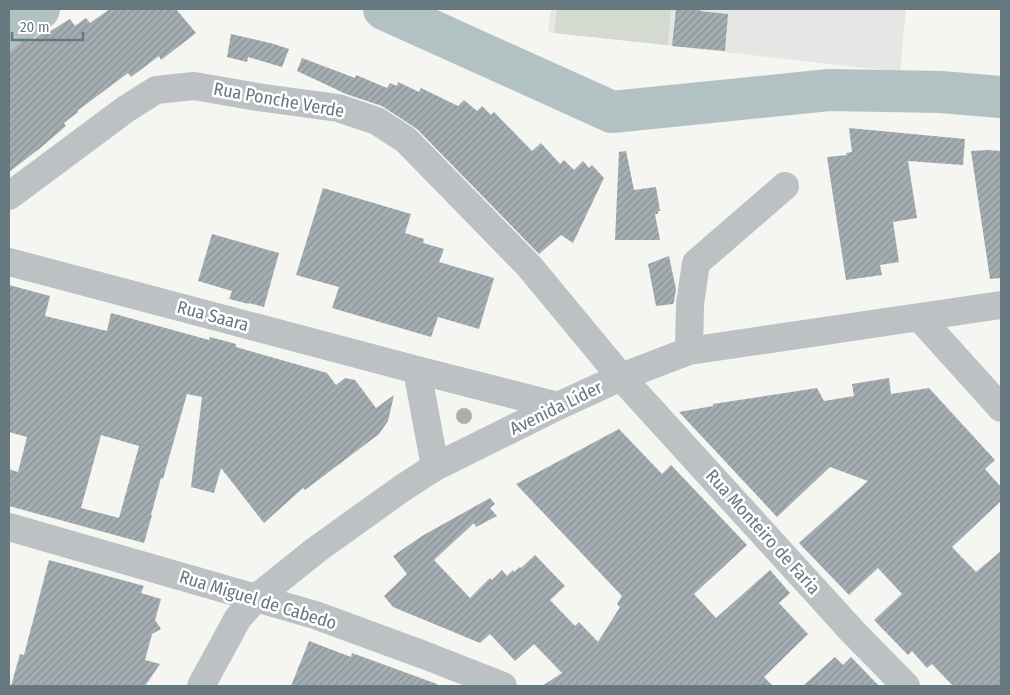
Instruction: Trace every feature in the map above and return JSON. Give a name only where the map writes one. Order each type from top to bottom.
[{"type":"street","name":"Rua Ponche Verde","points":[[9,196],[126,109],[156,90],[194,86],[338,108],[377,120],[406,140],[529,266],[621,376]]},
{"type":"street","points":[[690,351],[690,304],[696,263],[785,186]]},
{"type":"street","name":"Rua Saara","points":[[9,262],[558,406]]},
{"type":"street","name":"Avenida Líder","points":[[201,686],[238,618],[256,598],[316,550],[435,467],[558,406],[621,376],[690,351],[1001,305]]},
{"type":"street","points":[[919,317],[1001,408]]},
{"type":"street","points":[[417,370],[435,467]]},
{"type":"street","name":"Rua Monteiro de Faria","points":[[621,376],[854,632],[906,686]]},
{"type":"street","name":"Rua Miguel de Cabedo","points":[[9,527],[315,615],[503,686]]},
{"type":"shaded area","points":[[551,9],[906,9],[900,72],[548,32]]},
{"type":"shaded area","points":[[557,9],[671,9],[668,45],[554,33]]},
{"type":"building","points":[[110,9],[176,9],[196,33],[161,60],[159,56],[131,77],[128,73],[77,111],[64,123],[66,126],[9,172],[9,52],[27,38],[30,42],[47,30],[49,32],[70,19],[75,26],[86,18],[90,23]]},
{"type":"building","points":[[676,9],[701,9],[700,11],[728,14],[725,51],[672,46]]},
{"type":"building","points":[[231,34],[289,49],[282,67],[248,57],[247,62],[227,57]]},
{"type":"building","points":[[302,58],[355,78],[356,75],[387,88],[390,83],[397,86],[398,82],[419,92],[421,88],[458,106],[464,100],[477,111],[482,106],[491,115],[494,112],[532,151],[541,143],[560,164],[564,160],[574,170],[583,161],[589,168],[592,165],[604,178],[573,243],[561,235],[539,254],[417,129],[382,106],[346,94],[297,71]]},
{"type":"building","points":[[849,128],[965,139],[963,165],[908,161],[917,218],[893,222],[899,262],[880,265],[882,275],[846,280],[827,157],[847,155],[846,153],[852,152]]},
{"type":"building","points":[[626,151],[634,190],[656,187],[660,211],[658,211],[658,214],[655,214],[660,240],[615,240],[619,152]]},
{"type":"building","points":[[971,151],[1001,151],[1001,278],[990,279]]},
{"type":"building","points":[[323,188],[411,214],[405,233],[424,239],[423,243],[444,249],[439,262],[494,278],[479,329],[438,317],[431,337],[332,308],[339,287],[296,275]]},
{"type":"building","points":[[212,234],[279,253],[264,307],[229,299],[232,291],[198,281]]},
{"type":"building","points":[[669,256],[676,289],[674,302],[673,304],[656,306],[648,264]]},
{"type":"building","points":[[9,285],[50,296],[45,316],[107,331],[111,313],[209,340],[210,337],[236,344],[236,347],[327,373],[336,385],[345,378],[355,380],[376,408],[394,395],[388,421],[379,434],[305,490],[303,488],[264,523],[221,468],[214,493],[191,487],[202,397],[187,394],[163,479],[161,478],[144,543],[9,506],[9,469],[18,472],[27,437],[9,432]],"holes":[[[101,435],[139,446],[119,518],[81,508]]]},
{"type":"building","points":[[889,378],[891,394],[929,388],[995,460],[985,469],[1001,487],[1001,501],[952,547],[976,572],[1001,551],[1001,686],[953,686],[932,664],[927,668],[912,651],[908,655],[874,620],[902,594],[878,568],[849,595],[799,543],[868,481],[830,467],[777,517],[679,412],[713,406],[713,404],[817,388],[824,401],[854,396],[852,384]]},
{"type":"building","points":[[619,429],[662,474],[671,465],[747,545],[694,594],[716,618],[770,570],[790,593],[779,603],[808,634],[764,677],[773,686],[542,686],[562,673],[534,644],[515,661],[490,634],[480,643],[393,607],[384,596],[407,574],[393,556],[422,536],[490,498],[495,504],[490,508],[497,516],[476,527],[474,523],[434,560],[470,598],[490,578],[492,580],[502,570],[507,576],[513,570],[514,572],[521,568],[535,555],[565,586],[550,600],[575,626],[579,622],[598,642],[620,607],[617,604],[622,596],[516,484]]},
{"type":"building","points":[[49,560],[144,586],[141,593],[161,599],[155,620],[161,629],[152,634],[145,660],[160,664],[145,686],[11,686],[20,654],[24,655]]},
{"type":"building","points":[[309,641],[351,657],[352,653],[437,684],[437,686],[291,686]]},
{"type":"building","points":[[835,657],[843,665],[851,657],[879,686],[803,686]]},
{"type":"waterway","points":[[9,30],[39,9]]},
{"type":"waterway","points":[[384,9],[612,112],[829,90],[941,92],[1001,97]]}]
